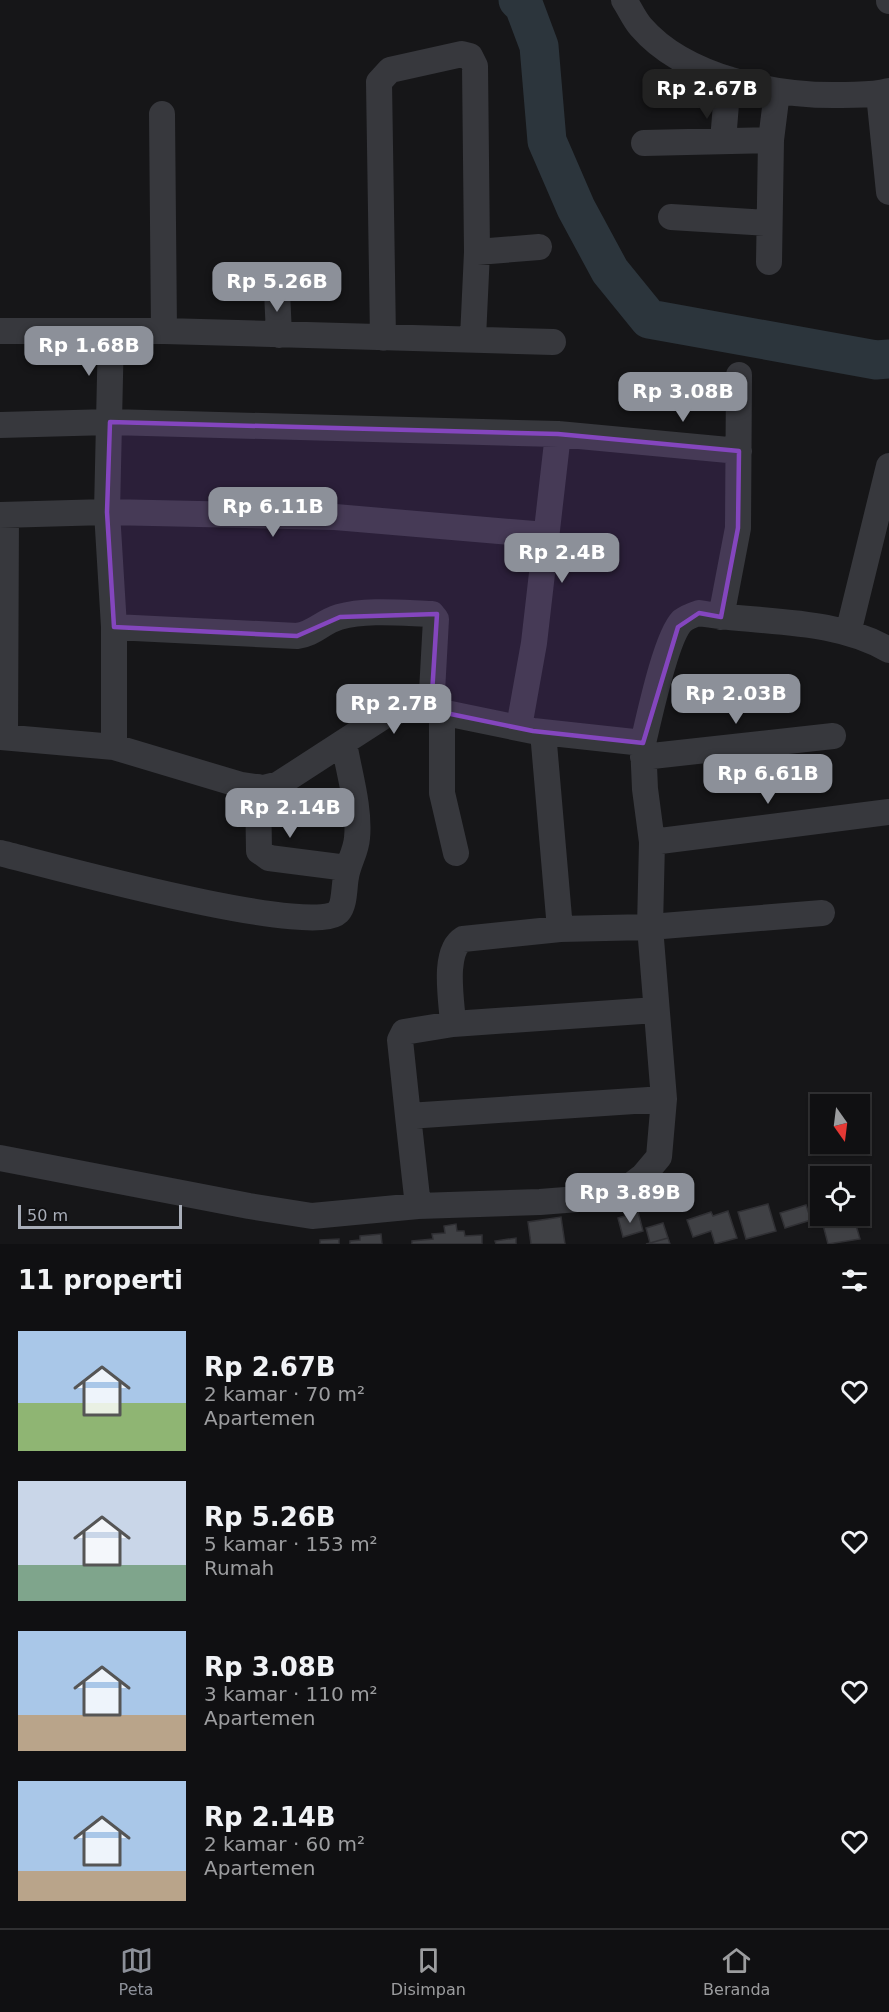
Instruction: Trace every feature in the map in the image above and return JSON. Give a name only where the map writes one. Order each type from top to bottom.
[{"type":"street","points":[[624,0],[641,27],[679,57],[728,79],[777,92],[884,93],[889,192]]},
{"type":"street","points":[[383,338],[379,90],[381,77],[390,70],[462,54],[470,56],[474,61],[477,252],[473,338]]},
{"type":"street","points":[[723,141],[728,79]]},
{"type":"street","points":[[769,262],[771,140],[777,92]]},
{"type":"street","points":[[162,114],[164,331]]},
{"type":"street","points":[[644,143],[771,140]]},
{"type":"street","points":[[671,217],[769,223]]},
{"type":"street","points":[[477,252],[539,248]]},
{"type":"street","points":[[277,291],[279,335]]},
{"type":"street","points":[[0,331],[164,331],[553,342]]},
{"type":"street","points":[[111,332],[107,512],[114,627],[114,747]]},
{"type":"street","points":[[721,617],[738,528],[739,375]]},
{"type":"street","points":[[0,425],[110,422],[558,434],[739,451]]},
{"type":"street","points":[[558,434],[534,643],[531,730],[560,929]]},
{"type":"street","points":[[848,633],[889,466]]},
{"type":"street","points":[[546,535],[334,517],[107,512],[3,515],[3,737],[114,747],[241,785],[258,787],[279,784],[396,711],[436,711],[643,750],[833,736]]},
{"type":"street","points":[[0,1158],[312,1216],[418,1206],[540,1202],[604,1197],[621,1190],[643,1176],[659,1157],[664,1099],[650,927],[652,842],[643,750],[662,670],[678,627],[687,617],[699,613],[814,626],[848,633],[889,650]]},
{"type":"street","points":[[114,627],[297,636],[314,633],[340,617],[362,614],[432,614],[436,619],[436,711],[442,794],[456,853]]},
{"type":"street","points":[[0,853],[150,891],[258,912],[318,919],[339,912],[347,868],[357,836],[344,743]]},
{"type":"street","points":[[258,787],[259,851],[269,858],[347,868]]},
{"type":"street","points":[[652,842],[889,812]]},
{"type":"street","points":[[453,1024],[450,963],[452,953],[459,942],[479,936],[560,929],[650,927],[822,914]]},
{"type":"street","points":[[418,1206],[401,1035],[407,1031],[453,1024],[656,1010]]},
{"type":"street","points":[[408,1116],[664,1099]]},
{"type":"highlighted area","points":[[110,422],[558,434],[739,451],[738,528],[721,617],[699,613],[678,627],[643,743],[533,731],[431,710],[437,614],[340,617],[297,636],[114,627],[107,512]]},
{"type":"building","points":[[768,1204],[776,1231],[746,1239],[738,1212]]},
{"type":"building","points":[[806,1205],[810,1220],[785,1228],[780,1213]]},
{"type":"building","points":[[728,1211],[737,1238],[715,1244],[711,1231],[693,1237],[687,1220],[711,1212],[713,1216]]},
{"type":"building","points":[[638,1212],[643,1231],[623,1237],[618,1218]]},
{"type":"building","points":[[561,1217],[565,1244],[531,1244],[528,1222]]},
{"type":"building","points":[[663,1223],[668,1238],[650,1243],[646,1228]]},
{"type":"building","points":[[456,1224],[457,1231],[464,1231],[465,1236],[482,1235],[482,1244],[412,1244],[412,1241],[433,1239],[432,1234],[445,1233],[444,1226]]},
{"type":"building","points":[[823,1226],[856,1226],[860,1239],[828,1244]]},
{"type":"building","points":[[381,1234],[382,1244],[350,1244],[350,1241],[360,1240],[360,1236]]},
{"type":"building","points":[[516,1238],[516,1244],[496,1244],[495,1241]]},
{"type":"building","points":[[668,1238],[670,1244],[646,1244],[650,1243]]},
{"type":"building","points":[[339,1239],[339,1244],[320,1244],[320,1240]]},
{"type":"waterway","points":[[518,0],[524,6],[539,46],[547,141],[576,208],[610,271],[649,319],[876,360],[889,359]]}]
